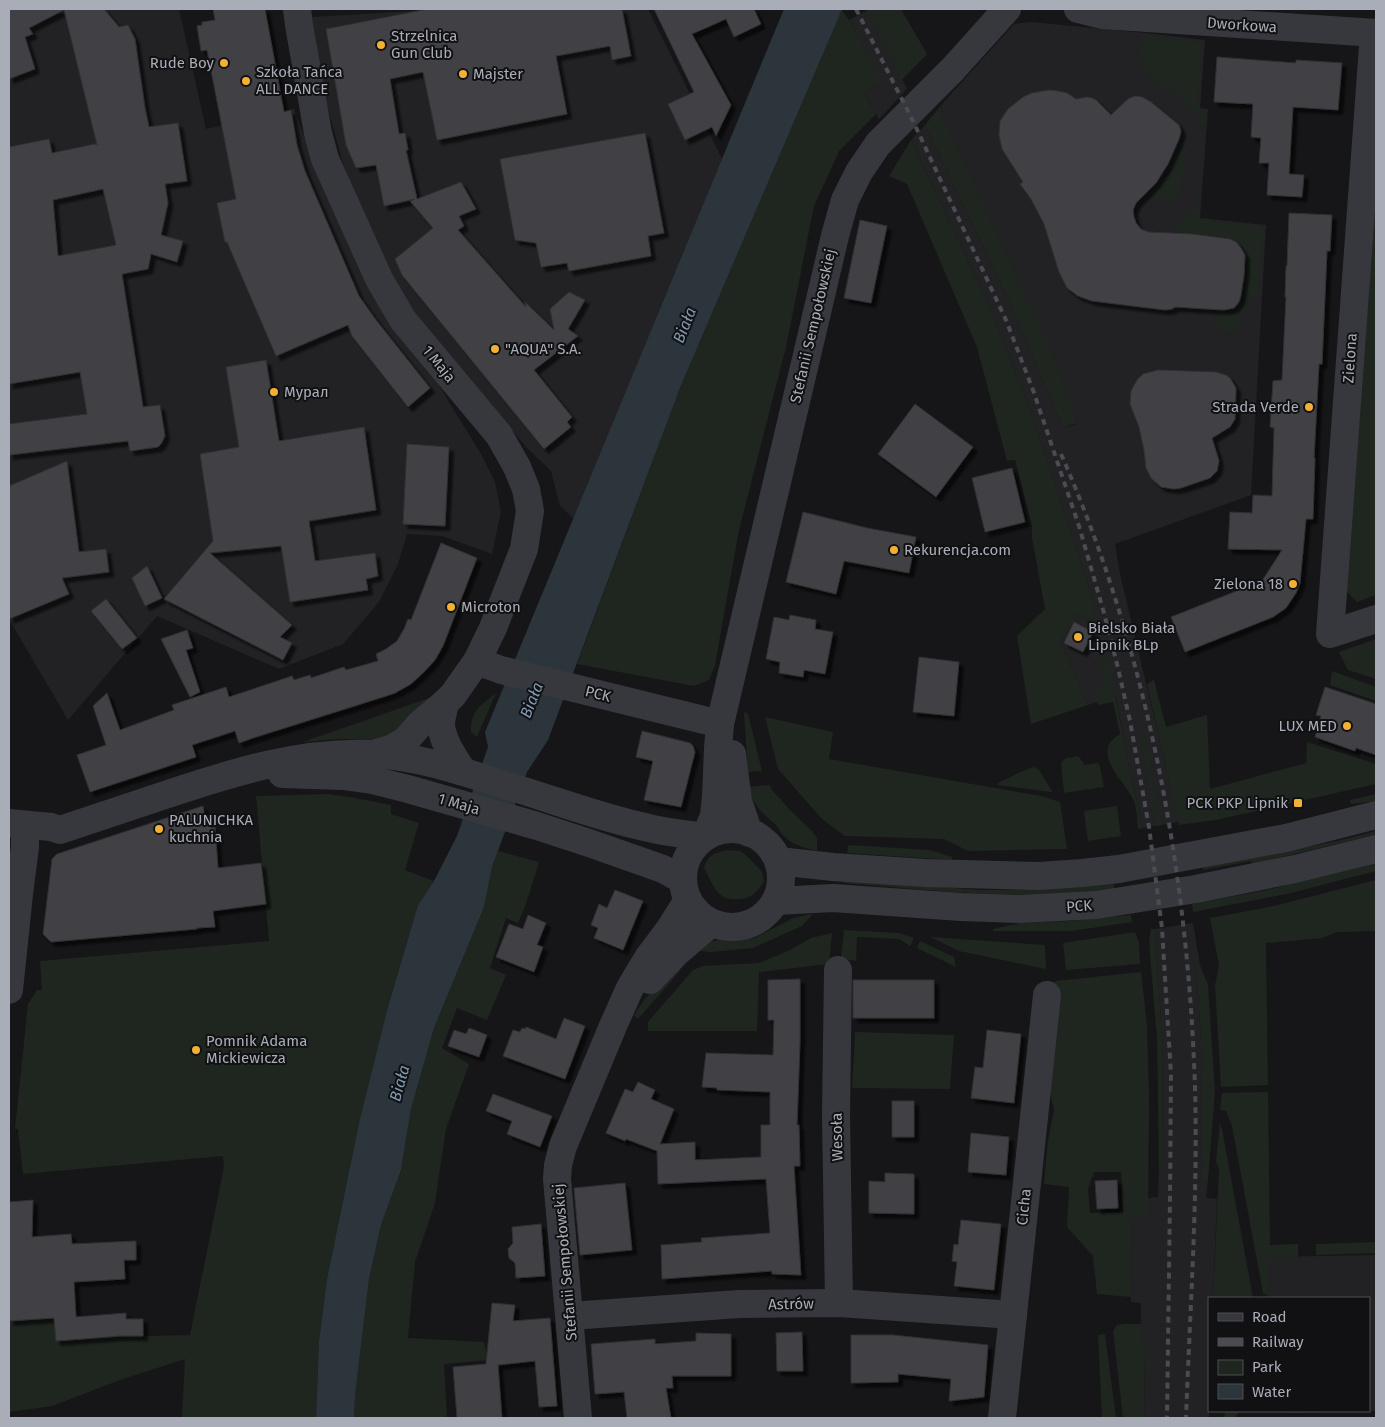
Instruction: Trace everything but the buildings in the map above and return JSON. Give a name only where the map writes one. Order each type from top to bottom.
[{"type":"street","name":"1 Maja","points":[[297,9],[318,133],[325,159],[357,234],[379,279],[403,320],[499,435],[517,467],[526,489],[530,511],[524,549],[493,628],[489,666],[420,724],[406,740],[391,749],[373,754]]},
{"type":"street","name":"Stefanii Sempołowskiej","points":[[705,837],[714,816],[718,748],[723,712],[835,236],[846,200],[859,172],[878,144],[953,70],[1007,9]]},
{"type":"street","name":"Dworkowa","points":[[1078,9],[1110,16],[1375,33]]},
{"type":"street","name":"Zielona","points":[[1375,33],[1330,634],[1376,619]]},
{"type":"street","name":"PCK","points":[[489,666],[581,690],[723,712]]},
{"type":"street","name":"1 Maja","points":[[445,704],[441,721],[442,731],[451,754],[463,772]]},
{"type":"street","name":"Stefanii Sempołowskiej","points":[[723,712],[738,801],[750,833]]},
{"type":"street","name":"1 Maja","points":[[15,832],[54,839],[60,830],[225,776],[281,761],[311,756],[373,754],[407,758],[463,772],[650,829],[705,837]]},
{"type":"street","name":"1 Maja","points":[[225,776],[280,774],[343,776],[372,780],[537,826],[663,869],[685,890]]},
{"type":"street","points":[[778,861],[833,867],[936,873],[1039,876],[1082,873],[1119,869],[1268,841],[1376,815]]},
{"type":"street","points":[[732,829],[750,833],[761,839],[771,849],[778,861],[781,881],[776,901],[764,915],[748,925],[729,927],[711,922],[697,913],[685,890],[686,861],[696,844],[716,832],[732,829]]},
{"type":"street","points":[[9,990],[19,894],[15,832]]},
{"type":"street","name":"PCK","points":[[776,901],[833,898],[1020,910],[1097,905],[1205,887],[1295,869],[1376,849]]},
{"type":"street","name":"Stefanii Sempołowskiej","points":[[578,1418],[556,1179],[558,1165],[563,1146],[630,988],[648,958],[669,930],[685,890]]},
{"type":"street","name":"Stefanii Sempołowskiej","points":[[613,1026],[657,972],[711,922]]},
{"type":"street","name":"Wesoła","points":[[838,970],[836,1115],[839,1303]]},
{"type":"street","name":"Cicha","points":[[1002,1418],[1047,995]]},
{"type":"street","name":"Astrów","points":[[570,1316],[739,1304],[839,1303],[1012,1315]]},
{"type":"shaded area","points":[[9,9],[179,9],[206,129],[294,109],[320,179],[450,404],[480,452],[495,482],[501,512],[492,554],[442,536],[407,534],[398,564],[379,602],[343,644],[279,669],[157,616],[68,720],[9,619]]},
{"type":"shaded area","points":[[423,9],[648,9],[722,159],[574,519],[560,506],[551,471],[527,448],[402,298],[366,226],[343,163],[323,91],[312,17]]},
{"type":"shaded area","points":[[868,10],[907,89],[879,119],[864,93],[881,81],[849,20]]},
{"type":"shaded area","points":[[1031,22],[1205,40],[1200,108],[1208,109],[1200,218],[1266,225],[1251,495],[1115,544],[1120,574],[1179,822],[1143,828],[1116,696],[1088,705],[1061,642],[1077,615],[1093,620],[1093,600],[1052,475],[1025,397],[992,312],[911,140],[925,125],[1010,303],[1063,428],[1077,424],[941,113],[942,104],[1014,24]]},
{"type":"shaded area","points":[[1193,923],[1200,965],[1196,966],[1201,1038],[1202,1179],[1208,1180],[1206,1198],[1217,1199],[1213,1297],[1208,1297],[1209,1418],[1144,1418],[1145,1349],[1141,1343],[1141,1303],[1131,1302],[1132,1217],[1148,1217],[1148,1198],[1158,1197],[1159,1170],[1163,1170],[1162,1038],[1155,929]]},
{"type":"shaded area","points":[[1376,1255],[1376,1411],[1370,1411],[1370,1297],[1270,1297],[1267,1295],[1267,1257]]},
{"type":"shaded area","points":[[1284,1412],[1330,1412],[1284,1413]]},
{"type":"green space","points":[[841,9],[849,20],[882,81],[864,93],[876,114],[839,151],[814,206],[786,347],[739,530],[715,665],[709,680],[694,686],[577,664],[680,388]]},
{"type":"green space","points":[[867,9],[901,9],[927,54],[902,80]]},
{"type":"green space","points":[[1145,35],[1200,42],[1197,109],[1205,111],[1204,129],[1201,121],[1185,102],[1145,73],[1141,64],[1140,54]]},
{"type":"green space","points":[[942,104],[941,113],[1053,356],[1077,423],[1063,428],[1010,303],[925,125]]},
{"type":"green space","points":[[911,140],[992,312],[1025,397],[1093,600],[1093,620],[1077,615],[1061,642],[1088,705],[1031,724],[1017,636],[1045,609],[1032,538],[1032,525],[1015,460],[1007,461],[977,347],[907,184],[889,176]]},
{"type":"green space","points":[[1184,145],[1182,176],[1176,194],[1171,200],[1162,200],[1150,196],[1166,179]]},
{"type":"green space","points":[[1376,164],[1376,595],[1357,602],[1343,588]]},
{"type":"green space","points":[[1200,193],[1198,220],[1263,227],[1258,296],[1248,302],[1239,324],[1232,332],[1219,330],[1217,324],[1218,312],[1234,309],[1243,297],[1246,272],[1244,249],[1231,238],[1191,235],[1183,233],[1174,227],[1192,209]]},
{"type":"green space","points":[[1376,639],[1376,679],[1348,670],[1339,652]]},
{"type":"green space","points":[[1103,655],[1106,656],[1110,667],[1143,828],[1138,829],[1134,801],[1108,758],[1108,749],[1111,741],[1120,734],[1113,702],[1098,705],[1094,688],[1103,687],[1100,658]]},
{"type":"green space","points":[[1332,671],[1376,687],[1376,701],[1330,685]]},
{"type":"green space","points":[[1154,680],[1166,727],[1207,715],[1210,789],[1306,763],[1307,742],[1376,764],[1376,784],[1216,820],[1179,825],[1147,684]]},
{"type":"green space","points":[[496,693],[477,737],[471,732],[472,719],[481,705]]},
{"type":"green space","points":[[432,697],[390,738],[303,742]]},
{"type":"green space","points":[[744,712],[748,714],[762,771],[748,772]]},
{"type":"green space","points":[[765,717],[833,732],[829,759],[1041,796],[1060,802],[1067,849],[968,851],[944,839],[845,836],[822,819],[778,769]]},
{"type":"green space","points":[[1145,737],[1162,825],[1157,826],[1140,738]]},
{"type":"green space","points":[[1078,756],[1085,765],[1099,763],[1104,787],[1064,793],[1061,763],[1066,758]]},
{"type":"green space","points":[[1034,767],[1039,770],[1051,792],[997,785],[998,783]]},
{"type":"green space","points":[[770,785],[772,790],[817,838],[817,851],[793,843],[758,808],[752,799],[749,787]]},
{"type":"green space","points":[[328,794],[391,805],[391,814],[419,823],[405,870],[434,881],[418,905],[387,1010],[359,1123],[327,1279],[319,1341],[316,1418],[182,1418],[185,1359],[120,1380],[52,1406],[9,1412],[9,1321],[55,1319],[106,1337],[190,1335],[224,1167],[223,1156],[23,1174],[18,1129],[15,1129],[28,1004],[37,990],[42,990],[40,961],[269,941],[256,796]]},
{"type":"green space","points":[[1376,794],[1376,801],[1351,804],[1350,800]]},
{"type":"green space","points":[[1117,806],[1121,836],[1088,841],[1084,811]]},
{"type":"green space","points":[[1376,831],[1376,835],[1252,864],[1251,861],[1203,870],[1203,867],[1337,841]]},
{"type":"green space","points":[[848,845],[930,850],[952,857],[952,860],[847,853]]},
{"type":"green space","points":[[726,850],[740,851],[762,872],[764,882],[751,896],[740,899],[724,897],[711,882],[704,868],[707,860],[712,855]]},
{"type":"green space","points":[[498,851],[539,862],[518,923],[506,918],[490,968],[506,975],[487,1020],[457,1008],[442,1048],[469,1064],[446,1129],[435,1203],[415,1262],[408,1338],[484,1342],[488,1360],[444,1364],[447,1418],[354,1418],[369,1279],[381,1225],[401,1170],[411,1109],[434,1028],[484,907],[492,867]]},
{"type":"green space","points":[[1376,863],[1376,871],[1287,894],[1193,912],[1192,904],[1267,890]]},
{"type":"green space","points":[[843,880],[981,890],[1042,889],[1113,882],[1115,889],[1048,895],[980,894],[844,883]]},
{"type":"green space","points":[[1376,880],[1376,931],[1337,932],[1322,938],[1266,943],[1268,1085],[1221,1087],[1215,985],[1219,965],[1210,918],[1274,906]]},
{"type":"green space","points":[[811,914],[802,926],[753,948],[711,952],[698,949],[704,943],[718,940],[755,938],[793,918]]},
{"type":"green space","points":[[1131,915],[1132,922],[1072,931],[993,931],[993,929],[1020,923],[1070,921]]},
{"type":"green space","points":[[1151,929],[1155,929],[1162,1038],[1163,1170],[1159,1170],[1157,1039],[1149,942]]},
{"type":"green space","points":[[844,930],[899,933],[914,938],[910,946],[899,939],[857,937],[856,961],[841,958]]},
{"type":"green space","points":[[1135,932],[1139,942],[1140,964],[1066,970],[1063,943]]},
{"type":"green space","points":[[832,933],[829,964],[759,972],[757,1031],[648,1031],[648,1022],[693,970],[703,966],[759,963],[790,950],[811,938]]},
{"type":"green space","points":[[930,937],[1045,945],[1046,969],[959,951]]},
{"type":"green space","points":[[920,941],[954,957],[956,967],[917,948]]},
{"type":"green space","points":[[677,964],[680,967],[680,971],[638,1019],[634,1015],[644,1000]]},
{"type":"green space","points":[[1196,965],[1200,965],[1208,985],[1215,1091],[1208,1180],[1202,1180],[1201,1038]]},
{"type":"green space","points":[[1141,972],[1147,1025],[1149,1096],[1148,1217],[1132,1217],[1131,1297],[1097,1294],[1093,1256],[1067,1227],[1069,1187],[1044,1184],[1048,1140],[1054,1110],[1045,1070],[1055,981]],"holes":[[[1094,1172],[1121,1172],[1123,1212],[1090,1213],[1088,1189]]]},
{"type":"green space","points":[[855,1032],[954,1035],[950,1089],[852,1088]]},
{"type":"green space","points":[[1268,1092],[1270,1245],[1298,1244],[1298,1257],[1267,1257],[1267,1295],[1263,1293],[1232,1126],[1226,1111],[1220,1110],[1222,1093]]},
{"type":"green space","points":[[1220,1122],[1253,1297],[1213,1297],[1219,1169],[1216,1162]]},
{"type":"green space","points":[[1376,1242],[1376,1253],[1316,1255],[1316,1244]]},
{"type":"green space","points":[[1141,1324],[1141,1342],[1145,1349],[1144,1418],[1123,1418],[1113,1331],[1117,1325]]},
{"type":"green space","points":[[1105,1334],[1116,1418],[1102,1418],[1098,1335]]},
{"type":"green space","points":[[1226,1412],[1239,1412],[1234,1418],[1223,1418]]},
{"type":"water","name":"Biała","points":[[784,9],[842,9],[680,388],[548,740],[527,772],[492,867],[484,907],[434,1028],[411,1109],[401,1170],[381,1225],[369,1279],[354,1418],[316,1418],[319,1341],[327,1279],[359,1123],[387,1010],[418,905],[434,881],[457,836],[488,747],[485,732]]},
{"type":"railway","points":[[856,9],[913,121],[1006,320],[1033,390],[1079,526],[1104,613],[1130,721],[1149,827],[1162,928],[1171,1074],[1167,1418]]},
{"type":"railway","points":[[1061,454],[1091,529],[1118,606],[1140,685],[1158,764],[1183,926],[1191,1007],[1196,1129],[1195,1212],[1186,1418]]},
{"type":"place","name":"Strzelnica Gun Club","points":[[381,45]]},
{"type":"place","name":"Rude Boy","points":[[224,63]]},
{"type":"place","name":"Majster","points":[[463,74]]},
{"type":"place","name":"Szkoła Tańca ALL DANCE","points":[[246,81]]},
{"type":"place","name":"\"AQUA\" S.A.","points":[[495,349]]},
{"type":"place","name":"Мурал","points":[[274,392]]},
{"type":"place","name":"Strada Verde","points":[[1309,407]]},
{"type":"place","name":"Rekurencja.com","points":[[894,550]]},
{"type":"place","name":"Zielona 18","points":[[1293,584]]},
{"type":"place","name":"Microton","points":[[451,607]]},
{"type":"place","name":"Bielsko Biała Lipnik BLp","points":[[1078,637]]},
{"type":"place","name":"LUX MED","points":[[1347,726]]},
{"type":"place","name":"PCK PKP Lipnik","points":[[1298,803]]},
{"type":"place","name":"PALUNICHKA kuchnia","points":[[159,829]]},
{"type":"place","name":"Pomnik Adama Mickiewicza","points":[[196,1050]]}]
